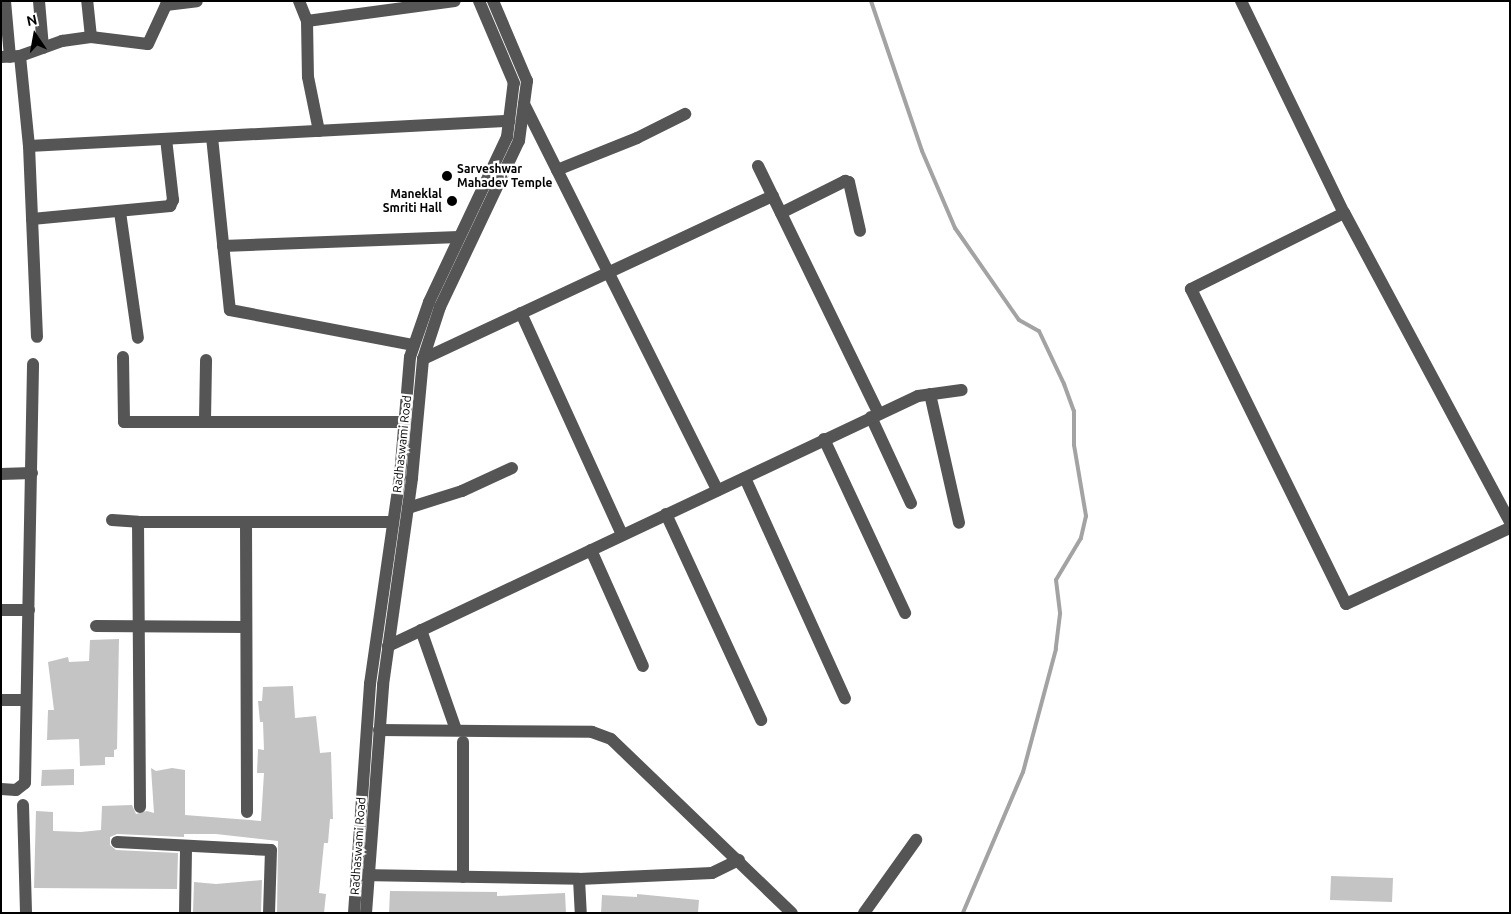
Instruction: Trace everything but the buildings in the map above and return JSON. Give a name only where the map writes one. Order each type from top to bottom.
[{"type":"street","points":[[5,1],[10,57],[29,146],[36,337]]},
{"type":"street","points":[[39,1],[43,48]]},
{"type":"street","points":[[87,1],[91,37]]},
{"type":"street","points":[[10,57],[62,41],[91,37],[148,44],[166,5],[197,1]]},
{"type":"street","points":[[299,1],[307,21],[308,77],[319,131]]},
{"type":"street","points":[[307,21],[455,1]]},
{"type":"street","name":"Radhaswami Road","points":[[366,913],[362,875],[370,684],[393,522],[410,357],[428,302],[507,137],[510,121],[514,83],[479,1]]},
{"type":"street","name":"Radhaswami Road","points":[[354,913],[362,875],[388,646],[408,508],[422,359],[440,307],[519,141],[527,81],[493,1]]},
{"type":"street","points":[[1241,1],[1344,213],[1510,522]]},
{"type":"street","points":[[524,104],[717,490]]},
{"type":"street","points":[[557,170],[637,138],[685,114]]},
{"type":"street","points":[[29,146],[510,121]]},
{"type":"street","points":[[212,137],[230,310],[414,345]]},
{"type":"street","points":[[32,219],[170,206],[173,200],[166,139]]},
{"type":"street","points":[[758,166],[875,415],[911,503]]},
{"type":"street","points":[[781,213],[845,181],[850,182],[860,232]]},
{"type":"street","points":[[422,359],[772,196]]},
{"type":"street","points":[[120,212],[138,338]]},
{"type":"street","points":[[1344,213],[1191,289],[1346,604],[1510,528]]},
{"type":"street","points":[[223,246],[459,237]]},
{"type":"street","points":[[522,313],[622,535]]},
{"type":"street","points":[[123,356],[124,422],[205,420],[404,422]]},
{"type":"street","points":[[205,420],[206,360]]},
{"type":"street","points":[[1,789],[16,790],[25,783],[33,364]]},
{"type":"street","points":[[388,646],[875,415],[918,396],[962,390]]},
{"type":"street","points":[[930,394],[959,523]]},
{"type":"street","points":[[824,439],[905,613]]},
{"type":"street","points":[[408,508],[462,491],[512,468]]},
{"type":"street","points":[[1,474],[32,473]]},
{"type":"street","points":[[745,478],[845,698]]},
{"type":"street","points":[[666,514],[760,720]]},
{"type":"street","points":[[112,520],[138,522],[393,522]]},
{"type":"street","points":[[138,522],[140,807]]},
{"type":"street","points":[[246,522],[247,812]]},
{"type":"street","points":[[591,550],[643,666]]},
{"type":"street","points":[[1,610],[29,610]]},
{"type":"street","points":[[96,626],[246,628]]},
{"type":"street","points":[[421,630],[456,730]]},
{"type":"street","points":[[1,700],[26,700]]},
{"type":"street","points":[[379,730],[592,732],[611,740],[792,913]]},
{"type":"street","points":[[463,742],[463,877]]},
{"type":"street","points":[[23,805],[26,913]]},
{"type":"street","points":[[864,913],[916,840]]},
{"type":"street","points":[[117,842],[271,850],[269,913]]},
{"type":"street","points":[[185,913],[186,847]]},
{"type":"street","points":[[362,875],[579,879],[703,874],[719,870],[738,860]]},
{"type":"street","points":[[579,879],[581,913]]},
{"type":"waterway","points":[[871,1],[922,151],[955,228],[1019,320],[1039,331],[1064,384],[1074,411],[1074,445],[1086,516],[1081,538],[1056,580],[1060,614],[1056,649],[1023,772],[963,913]]},
{"type":"place","name":"Sarveshwar Mahadev Temple","points":[[447,176]]},
{"type":"place","name":"Maneklal Smriti Hall","points":[[452,201]]}]
